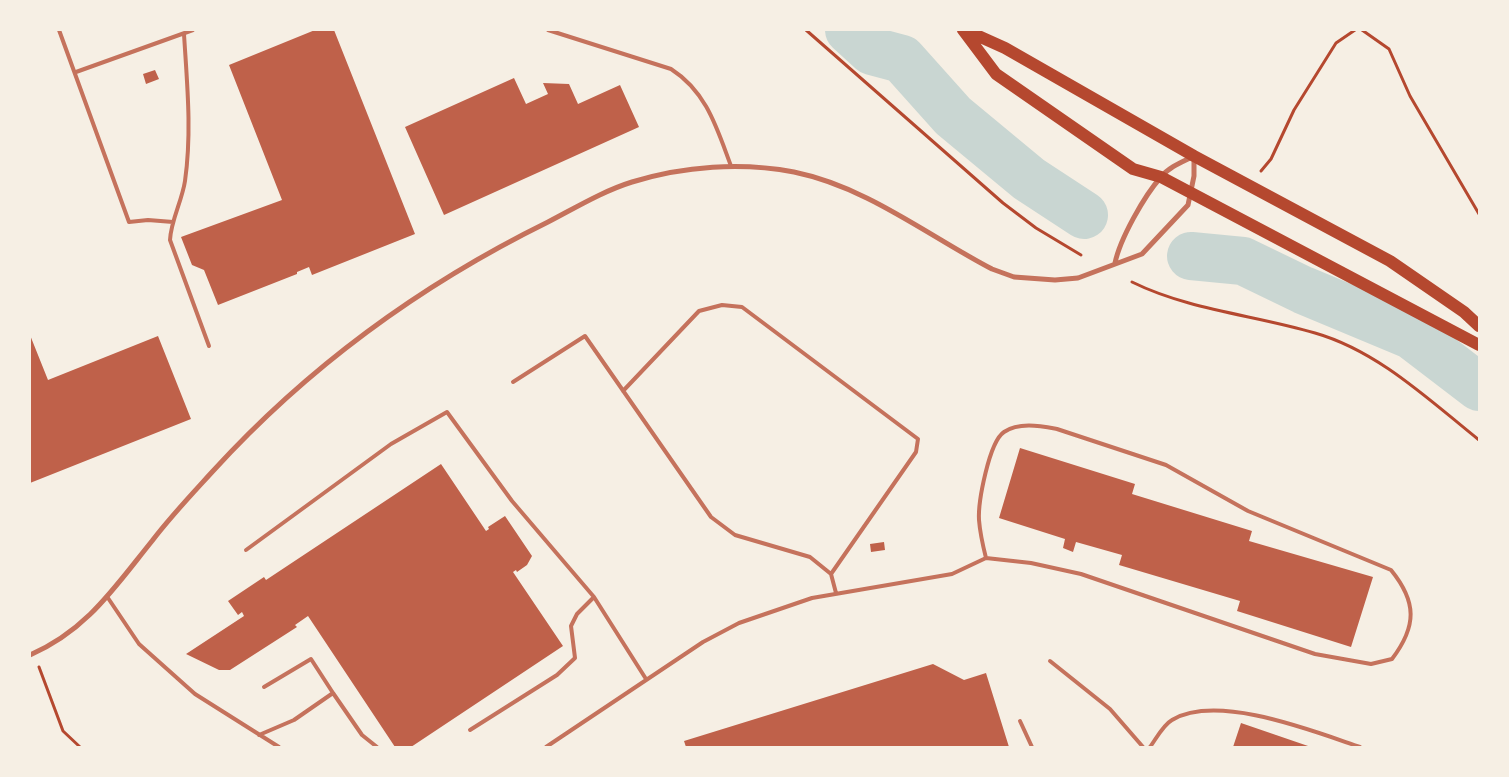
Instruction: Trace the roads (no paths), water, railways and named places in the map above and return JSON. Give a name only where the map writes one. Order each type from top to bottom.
[{"type":"main road","points":[[964,30],[1005,48],[1194,156],[1390,261],[1464,312],[1479,326]]},
{"type":"main road","points":[[964,30],[996,74],[1133,169],[1161,177],[1479,345]]},
{"type":"street","points":[[30,655],[77,628],[108,598],[173,514],[247,434],[335,356],[410,300],[504,244],[632,182],[689,169],[731,166],[793,172],[865,196],[975,260],[1014,277],[1034,280],[1078,278],[1142,254],[1188,205],[1194,176],[1194,156],[1176,165],[1161,177],[1119,245],[1114,263]]},
{"type":"lane","points":[[59,30],[76,72],[129,222],[148,220],[173,222]]},
{"type":"lane","points":[[76,72],[193,30]]},
{"type":"lane","points":[[548,30],[671,69],[681,75],[698,91],[706,104],[731,166]]},
{"type":"lane","points":[[184,34],[188,131],[185,180],[182,200],[173,222],[170,240],[209,346]]},
{"type":"lane","points":[[623,391],[699,311],[722,305],[742,307],[918,439],[916,452],[832,574]]},
{"type":"lane","points":[[513,382],[585,336],[711,517],[735,535],[810,557],[832,574],[836,593]]},
{"type":"lane","points":[[246,550],[391,444],[447,412],[512,501],[594,597],[646,679]]},
{"type":"lane","points":[[546,747],[703,642],[739,623],[793,603],[836,593],[952,574],[986,558],[1031,562],[1081,574],[1316,654],[1370,664],[1392,659],[1404,644],[1410,628],[1411,606],[1404,587],[1391,570],[1248,511],[1166,465],[1057,429],[1039,426],[1017,426],[1002,432],[991,448],[979,518],[986,558]]},
{"type":"lane","points":[[470,730],[557,675],[575,658],[571,626],[577,614],[594,597]]},
{"type":"lane","points":[[108,598],[139,644],[195,694],[279,747]]},
{"type":"lane","points":[[264,687],[311,659],[362,735],[377,747]]},
{"type":"lane","points":[[1050,661],[1110,709],[1143,747]]},
{"type":"lane","points":[[259,736],[294,720],[333,693]]},
{"type":"lane","points":[[1150,747],[1169,722],[1182,714],[1221,710],[1243,713],[1305,728],[1360,747]]},
{"type":"lane","points":[[1020,721],[1032,747]]},
{"type":"waterway","points":[[849,30],[872,51],[902,59],[953,116],[1029,179],[1084,215]]},
{"type":"waterway","points":[[1191,256],[1243,261],[1303,290],[1411,335],[1479,387]]}]
